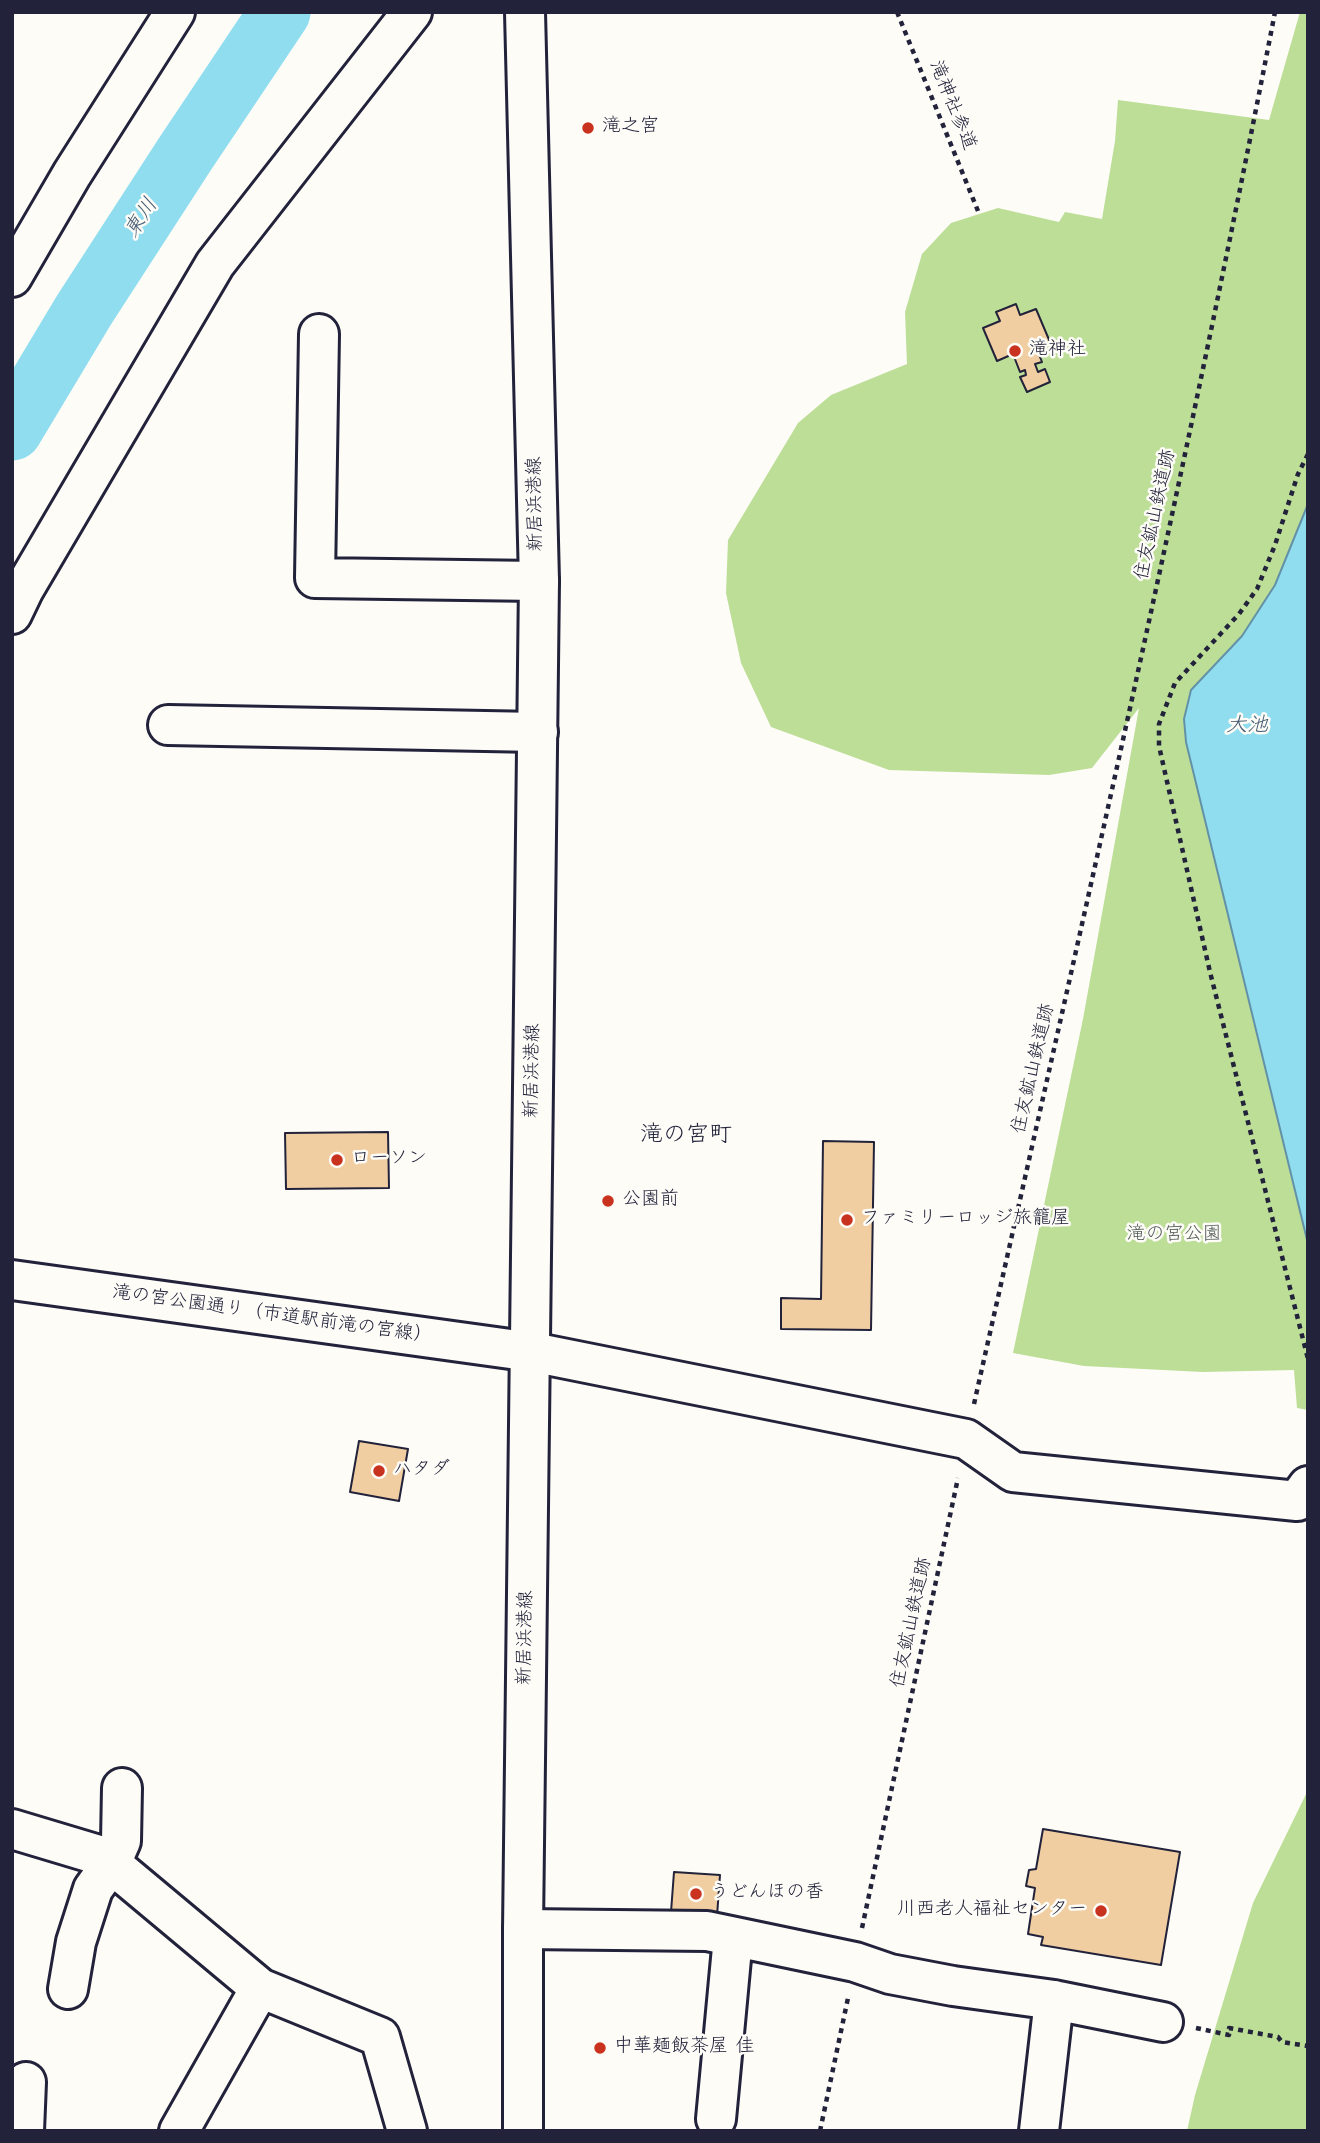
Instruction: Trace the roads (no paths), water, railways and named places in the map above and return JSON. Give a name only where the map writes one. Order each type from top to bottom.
[{"type":"street","points":[[12,277],[72,174],[175,12]]},
{"type":"street","points":[[12,614],[24,589],[215,264],[412,12]]},
{"type":"street","name":"新居浜港線","points":[[523,2131],[539,581],[525,12]]},
{"type":"street","points":[[319,334],[315,578],[539,581]]},
{"type":"street","points":[[168,725],[538,732]]},
{"type":"street","name":"滝の宮公園通り（市道駅前滝の宮線）","points":[[12,1280],[532,1352],[966,1439],[1013,1472],[1297,1501],[1308,1486]]},
{"type":"street","points":[[68,1989],[76,1942],[93,1889],[111,1864],[121,1841],[122,1788]]},
{"type":"street","points":[[12,1829],[102,1856],[260,1988],[380,2037],[407,2131]]},
{"type":"street","points":[[523,1929],[707,1931],[855,1962],[890,1974],[1054,2000],[1163,2022]]},
{"type":"street","points":[[716,2119],[733,1937]]},
{"type":"street","points":[[179,2131],[260,1988]]},
{"type":"street","points":[[1039,2131],[1054,2000]]},
{"type":"street","points":[[24,2131],[26,2082]]},
{"type":"water","name":"大池","points":[[1308,504],[1308,1244],[1186,742],[1184,719],[1191,690],[1242,636],[1275,585]]},
{"type":"waterway","name":"東川","points":[[12,430],[84,310],[280,12]]},
{"type":"place","name":"滝之宮","points":[[588,128]]},
{"type":"place","name":"滝神社","points":[[1015,351]]},
{"type":"place","name":"ローソン","points":[[337,1160]]},
{"type":"place","name":"公園前","points":[[608,1201]]},
{"type":"place","name":"ファミリーロッジ旅籠屋","points":[[847,1220]]},
{"type":"place","name":"ハタダ","points":[[379,1471]]},
{"type":"place","name":"うどんほの香","points":[[696,1894]]},
{"type":"place","name":"川西老人福祉センター","points":[[1101,1911]]},
{"type":"place","name":"中華麺飯茶屋 佳","points":[[600,2048]]},
{"type":"district","name":"滝の宮町","points":[[686,1137]]},
{"type":"park label","name":"滝の宮公園","points":[[1174,1236]]}]
